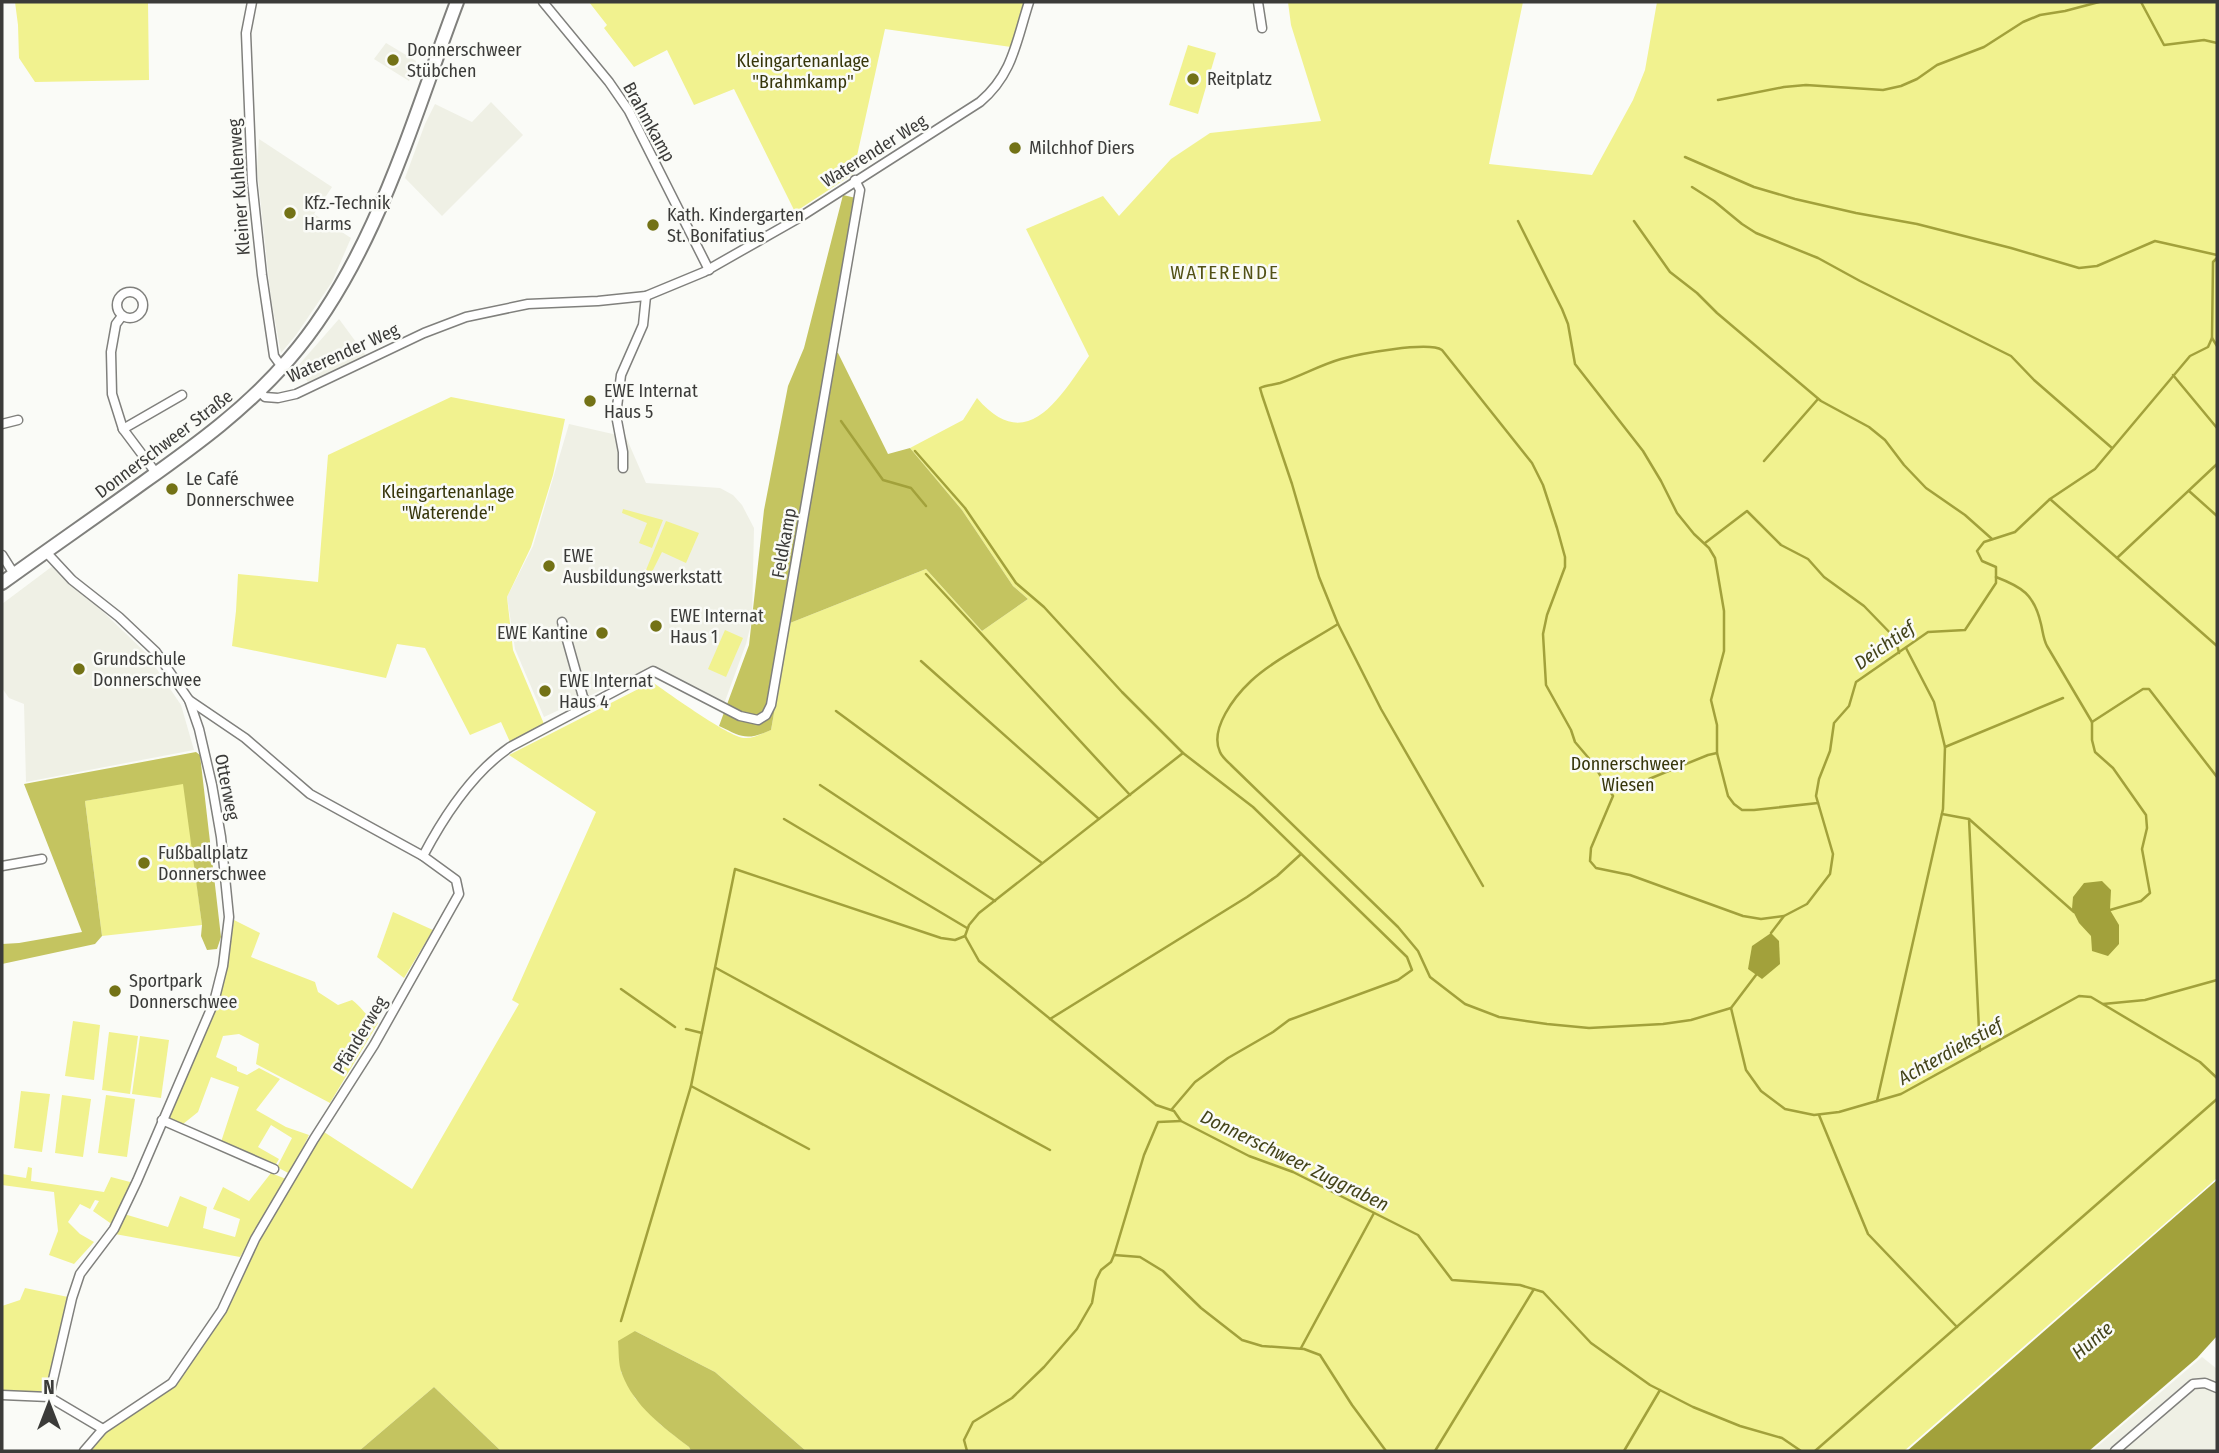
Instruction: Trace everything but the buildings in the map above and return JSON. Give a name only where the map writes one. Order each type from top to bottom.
[{"type":"main road","name":"Donnerschweer Straße","points":[[2,583],[210,434],[259,391],[317,324],[353,265],[394,170],[457,2]]},
{"type":"street","name":"Kleiner Kuhlenweg","points":[[252,2],[246,33],[255,217],[274,356],[282,367]]},
{"type":"street","name":"Brahmkamp","points":[[543,2],[609,82],[629,111],[709,270]]},
{"type":"street","name":"Waterender Weg","points":[[259,391],[265,397],[278,398],[296,394],[424,333],[466,317],[528,304],[646,296],[709,270],[797,219],[979,102],[993,90],[1008,69],[1029,2]]},
{"type":"street","points":[[1258,2],[1262,28]]},
{"type":"street","name":"Feldkamp","points":[[423,856],[435,833],[462,795],[492,760],[510,747],[653,671],[751,719],[758,720],[766,715],[771,705],[860,190],[855,180]]},
{"type":"street","points":[[623,468],[617,415],[621,374],[643,325],[646,296]]},
{"type":"street","points":[[122,316],[116,324],[111,352],[112,394],[123,429],[156,474]]},
{"type":"street","points":[[123,429],[182,395]]},
{"type":"street","points":[[2,424],[18,420]]},
{"type":"street","name":"Otterweg","points":[[46,552],[72,580],[119,617],[156,652],[189,700],[212,785],[221,837],[229,917],[223,966],[214,1002],[114,1229],[80,1274],[49,1396]]},
{"type":"street","points":[[2,555],[14,574]]},
{"type":"street","points":[[562,622],[583,697],[588,705]]},
{"type":"street","name":"Pfänderweg","points":[[84,1451],[103,1429],[172,1383],[222,1310],[255,1239],[374,1045],[459,894],[456,880],[423,856],[310,794],[245,738],[189,700]]},
{"type":"street","points":[[2,866],[42,859]]},
{"type":"street","points":[[162,1119],[274,1169]]},
{"type":"street","points":[[2115,1451],[2193,1384],[2205,1383],[2217,1388]]},
{"type":"street","points":[[2,1395],[49,1396],[103,1429]]},
{"type":"shaded area","points":[[386,43],[416,61],[409,81],[374,59]]},
{"type":"shaded area","points":[[491,102],[523,135],[442,216],[405,178],[425,124],[435,104],[472,122]]},
{"type":"shaded area","points":[[259,139],[332,187],[314,214],[351,238],[332,282],[281,353],[271,299],[257,169]]},
{"type":"shaded area","points":[[843,195],[856,198],[831,351],[838,353],[888,454],[910,448],[962,510],[1013,586],[1028,599],[982,631],[926,569],[790,623],[771,730],[756,736],[744,736],[719,726],[749,645],[764,510],[788,386],[804,348]]},
{"type":"shaded area","points":[[339,319],[367,357],[308,382],[297,367]]},
{"type":"shaded area","points":[[569,424],[626,437],[646,483],[720,488],[733,495],[742,505],[754,528],[752,620],[724,704],[657,668],[544,717],[515,649],[507,597],[533,546]]},
{"type":"shaded area","name":"Grundschule Donnerschwee","points":[[54,565],[146,653],[181,705],[194,750],[26,782],[24,704],[9,698],[2,688],[2,604]]},
{"type":"shaded area","points":[[196,752],[200,755],[221,937],[217,949],[207,950],[201,936],[202,925],[183,784],[85,801],[102,936],[95,944],[2,964],[2,944],[82,932],[24,784]]},
{"type":"shaded area","points":[[635,1331],[715,1372],[806,1451],[691,1451],[650,1415],[627,1386],[620,1366],[618,1341]]},
{"type":"shaded area","points":[[2202,1357],[2217,1369],[2217,1451],[2092,1451]]},
{"type":"shaded area","points":[[434,1387],[501,1451],[359,1451]]},
{"type":"green space","points":[[15,2],[148,2],[149,80],[35,82],[19,58]]},
{"type":"green space","name":"Kleingartenanlage \"Brahmkamp\"","points":[[589,2],[1025,2],[1011,47],[885,29],[853,174],[795,212],[734,89],[694,105],[667,50],[634,67],[604,28],[607,25]]},
{"type":"green space","name":"Donnerschweer Wiesen","points":[[1288,2],[1523,2],[1489,164],[1592,175],[1633,100],[1645,70],[1657,2],[2217,2],[2217,1178],[1904,1451],[806,1451],[715,1372],[635,1331],[621,1372],[635,1398],[691,1451],[501,1451],[434,1387],[359,1451],[90,1451],[110,1429],[176,1384],[228,1308],[257,1239],[324,1132],[412,1189],[519,1004],[512,1000],[596,812],[509,755],[652,682],[736,736],[751,738],[771,730],[790,623],[926,569],[982,631],[1028,599],[1013,586],[962,510],[910,448],[963,420],[977,398],[995,415],[1012,422],[1027,421],[1041,414],[1054,403],[1089,356],[1026,229],[1103,196],[1119,216],[1171,159],[1210,133],[1321,121],[1291,25]]},
{"type":"green space","name":"Reitplatz","points":[[1188,45],[1216,53],[1198,114],[1169,105]]},
{"type":"green space","name":"Kleingartenanlage \"Waterende\"","points":[[451,397],[565,419],[553,475],[531,547],[507,597],[513,650],[544,724],[510,742],[501,722],[470,735],[425,648],[397,644],[386,678],[232,646],[238,574],[318,582],[328,455]]},
{"type":"green space","points":[[623,509],[663,520],[652,548],[639,543],[647,523],[622,513]]},
{"type":"green space","points":[[666,521],[699,533],[686,563],[662,552],[652,572],[646,570]]},
{"type":"green space","points":[[725,630],[743,638],[726,677],[708,669]]},
{"type":"green space","name":"Fußballplatz Donnerschwee","points":[[184,783],[202,925],[102,936],[85,801]]},
{"type":"green space","points":[[393,912],[433,930],[404,978],[377,957]]},
{"type":"green space","points":[[234,920],[260,933],[251,957],[315,982],[318,992],[338,1005],[352,1000],[378,1023],[330,1103],[256,1064],[259,1044],[239,1034],[223,1036],[216,1057],[247,1075],[259,1068],[280,1079],[256,1110],[286,1127],[309,1135],[290,1174],[277,1167],[292,1138],[271,1125],[258,1147],[279,1159],[275,1166],[221,1142],[239,1087],[211,1077],[198,1112],[183,1124],[167,1118],[221,991]]},
{"type":"green space","points":[[73,1021],[100,1025],[94,1080],[65,1076]]},
{"type":"green space","points":[[109,1032],[138,1036],[130,1094],[102,1090]]},
{"type":"green space","points":[[140,1036],[169,1040],[161,1098],[132,1094]]},
{"type":"green space","points":[[21,1091],[50,1094],[42,1152],[14,1148]]},
{"type":"green space","points":[[62,1095],[91,1099],[83,1157],[55,1153]]},
{"type":"green space","points":[[106,1095],[135,1099],[127,1157],[98,1153]]},
{"type":"green space","points":[[28,1167],[32,1168],[31,1181],[104,1192],[111,1177],[134,1183],[113,1225],[93,1211],[99,1201],[95,1200],[90,1209],[80,1204],[68,1222],[80,1234],[94,1242],[74,1264],[49,1255],[58,1231],[54,1192],[2,1185],[2,1174],[26,1178]]},
{"type":"green space","points":[[271,1173],[286,1179],[240,1257],[115,1234],[124,1214],[168,1227],[180,1196],[207,1207],[203,1228],[235,1237],[240,1219],[213,1209],[223,1187],[249,1201]]},
{"type":"green space","points":[[25,1288],[68,1297],[46,1393],[2,1392],[2,1306],[20,1300]]},
{"type":"water","points":[[2102,881],[2111,890],[2110,910],[2119,925],[2119,944],[2108,956],[2092,951],[2091,936],[2079,923],[2072,909],[2073,897],[2084,883]]},
{"type":"water","points":[[1771,933],[1779,941],[1780,964],[1762,979],[1748,969],[1752,946]]},
{"type":"water","name":"Hunte","points":[[2217,1180],[2217,1336],[2197,1358],[2089,1451],[1907,1451]]},
{"type":"waterway","points":[[1718,100],[1806,85],[1883,90],[1901,86],[1937,65],[1984,47],[2023,22],[2040,15],[2099,2]]},
{"type":"waterway","points":[[2141,2],[2164,45],[2204,40],[2217,43]]},
{"type":"waterway","points":[[1685,157],[1754,187],[1795,199],[1917,224],[2079,268],[2097,266],[2155,241],[2217,255]]},
{"type":"waterway","points":[[1692,187],[1756,233],[1818,258],[2011,356],[2034,380],[2112,448]]},
{"type":"waterway","points":[[1518,221],[1568,324],[1575,364],[1643,451],[1677,513],[1715,558],[1724,611],[1724,651],[1711,700],[1717,725],[1717,753],[1728,796],[1742,810],[1818,803]]},
{"type":"waterway","points":[[1634,221],[1670,272],[1821,401],[1869,427],[1885,440],[1926,488],[1965,515],[1992,539]]},
{"type":"waterway","name":"Deichtief","points":[[1771,933],[1784,916],[1807,904],[1830,874],[1833,854],[1816,796],[1819,779],[1830,751],[1834,723],[1849,706],[1856,682],[1928,632],[1965,630],[1996,583],[1996,567],[1982,561],[1977,551],[1984,542],[2015,532],[2050,499],[2095,469],[2190,356],[2208,347],[2212,338],[2213,262],[2217,258]]},
{"type":"waterway","name":"Deichtief","points":[[2212,338],[2217,346]]},
{"type":"waterway","points":[[1483,886],[1381,709],[1338,624],[1319,577],[1260,388],[1341,359],[1409,348],[1442,350],[1532,463],[1543,485],[1565,557],[1565,567],[1547,615],[1543,634],[1546,685],[1575,742],[1592,762],[1613,796],[1591,848],[1590,861],[1596,868],[1630,875],[1743,916],[1761,919],[1784,916]]},
{"type":"waterway","points":[[2173,375],[2217,428]]},
{"type":"waterway","points":[[1764,461],[1818,399]]},
{"type":"waterway","points":[[841,421],[883,480],[911,488],[926,506]]},
{"type":"waterway","points":[[915,451],[965,508],[1016,583],[1044,607],[1122,692],[1183,753],[1253,807],[1407,957],[1412,970],[1398,980],[1289,1020],[1195,1082],[1172,1109]]},
{"type":"waterway","points":[[2117,558],[2217,464]]},
{"type":"waterway","points":[[2189,491],[2217,516]]},
{"type":"waterway","points":[[2050,499],[2217,646]]},
{"type":"waterway","points":[[1705,543],[1747,511],[1781,545],[1808,559],[1824,577],[1864,606],[1896,639],[1899,653]]},
{"type":"waterway","points":[[926,574],[1130,795]]},
{"type":"waterway","points":[[1996,577],[2020,588],[2035,605],[2047,646],[2092,722],[2095,752],[2113,768],[2146,815],[2147,828],[2142,849],[2150,893],[2141,901],[2110,910]]},
{"type":"waterway","points":[[1338,624],[1281,658],[1251,681],[1225,714],[1218,733],[1218,743],[1221,754],[1227,761],[1398,927],[1418,951],[1430,977],[1465,1004],[1499,1017],[1589,1028],[1663,1024],[1691,1020],[1731,1008],[1756,975]]},
{"type":"waterway","points":[[1877,1101],[1943,809],[1945,747],[1934,702],[1906,648]]},
{"type":"waterway","points":[[921,661],[1099,819]]},
{"type":"waterway","points":[[2092,722],[2143,689],[2149,689],[2217,777]]},
{"type":"waterway","points":[[1945,747],[2063,698]]},
{"type":"waterway","points":[[836,711],[1042,863]]},
{"type":"waterway","points":[[965,936],[969,925],[979,913],[1183,753]]},
{"type":"waterway","points":[[1649,779],[1717,753]]},
{"type":"waterway","points":[[820,785],[995,901]]},
{"type":"waterway","points":[[1942,814],[1969,819],[1980,1051]]},
{"type":"waterway","points":[[784,819],[967,928]]},
{"type":"waterway","points":[[1969,819],[2074,912]]},
{"type":"waterway","points":[[1050,1019],[1247,897],[1277,876],[1301,854]]},
{"type":"waterway","name":"Donnerschweer Zuggraben","points":[[621,1321],[691,1086],[735,869],[941,938],[955,940],[965,936],[979,961],[1156,1105],[1174,1111],[1181,1121],[1249,1156],[1293,1172],[1418,1235],[1452,1280],[1520,1285],[1543,1292],[1591,1343],[1650,1385],[1693,1407],[1740,1426],[1782,1438],[1801,1451]]},
{"type":"waterway","points":[[716,968],[1050,1150]]},
{"type":"waterway","points":[[2103,1004],[2145,1000],[2217,980]]},
{"type":"waterway","points":[[621,989],[675,1027]]},
{"type":"waterway","name":"Achterdiekstief","points":[[1731,1008],[1746,1070],[1761,1091],[1785,1109],[1814,1115],[1839,1112],[1901,1094],[2079,996],[2091,997],[2200,1062],[2217,1078]]},
{"type":"waterway","points":[[686,1029],[702,1033]]},
{"type":"waterway","points":[[691,1086],[809,1149]]},
{"type":"waterway","name":"Achterdiekstief","points":[[1815,1451],[2217,1099]]},
{"type":"waterway","points":[[1819,1115],[1868,1234],[1957,1327]]},
{"type":"waterway","points":[[967,1451],[964,1440],[973,1422],[1012,1398],[1077,1329],[1092,1303],[1096,1280],[1114,1255],[1144,1155],[1158,1122],[1181,1121]]},
{"type":"waterway","points":[[1301,1348],[1374,1213]]},
{"type":"waterway","points":[[1114,1255],[1140,1257],[1163,1271],[1201,1308],[1242,1340],[1262,1346],[1304,1349],[1320,1355],[1386,1451]]},
{"type":"waterway","points":[[1435,1451],[1534,1289]]},
{"type":"waterway","points":[[1624,1451],[1660,1390]]},
{"type":"place","name":"Donnerschweer Stübchen","points":[[393,60]]},
{"type":"place","name":"Reitplatz","points":[[1193,79]]},
{"type":"place","name":"Milchhof Diers","points":[[1015,148]]},
{"type":"place","name":"Kfz.-Technik Harms","points":[[290,213]]},
{"type":"place","name":"Kath. Kindergarten St. Bonifatius","points":[[653,225]]},
{"type":"place","name":"EWE Internat Haus 5","points":[[590,401]]},
{"type":"place","name":"Le Café Donnerschwee","points":[[172,489]]},
{"type":"place","name":"EWE Ausbildungswerkstatt","points":[[549,566]]},
{"type":"place","name":"EWE Internat Haus 1","points":[[656,626]]},
{"type":"place","name":"EWE Kantine","points":[[602,633]]},
{"type":"place","name":"Grundschule Donnerschwee","points":[[79,669]]},
{"type":"place","name":"EWE Internat Haus 4","points":[[545,691]]},
{"type":"place","name":"Fußballplatz Donnerschwee","points":[[144,863]]},
{"type":"place","name":"Sportpark Donnerschwee","points":[[115,991]]},
{"type":"district","name":"WATERENDE","points":[[1225,272]]}]
